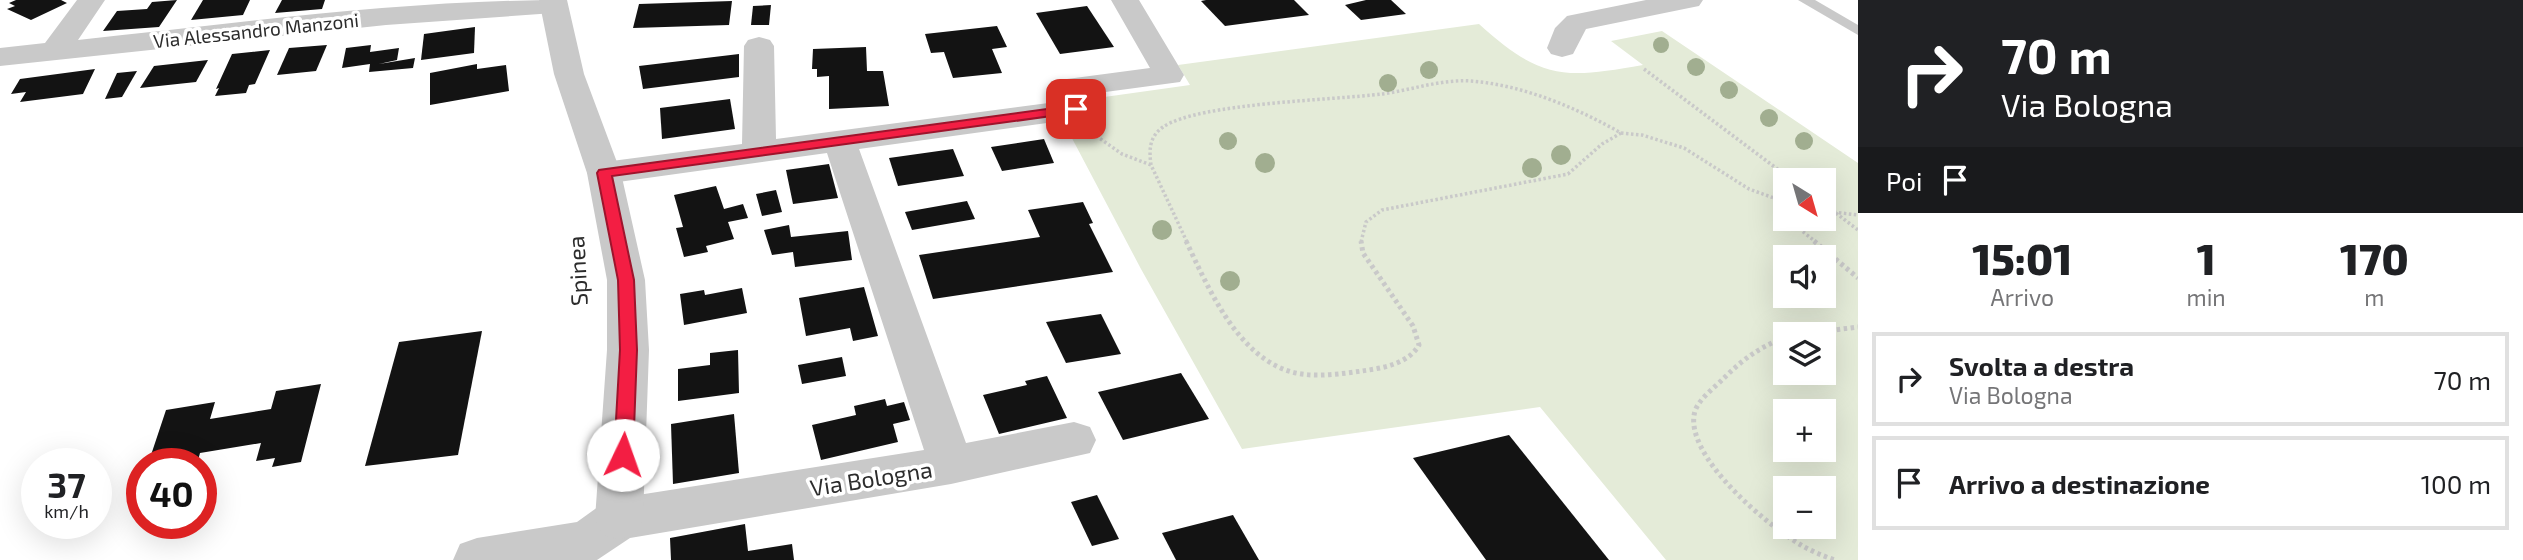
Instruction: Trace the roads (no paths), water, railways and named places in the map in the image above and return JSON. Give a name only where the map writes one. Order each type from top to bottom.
[{"type":"street","points":[[55,51],[90,0]]},
{"type":"street","points":[[604,173],[1076,109],[1063,88],[1169,75],[1125,0]]},
{"type":"street","points":[[1562,48],[1570,28],[1577,22],[1689,0]]},
{"type":"street","points":[[553,3],[569,74],[604,173],[626,280],[628,350],[608,545]]},
{"type":"street","name":"Via Alessandro Manzoni","points":[[0,57],[386,16],[553,3]]},
{"type":"street","points":[[758,152],[759,46]]},
{"type":"street","name":"Via Bologna","points":[[477,560],[608,545],[951,465],[840,141]]},
{"type":"street","points":[[951,465],[1074,440]]},
{"type":"lane","points":[[1805,0],[1858,31]]}]
